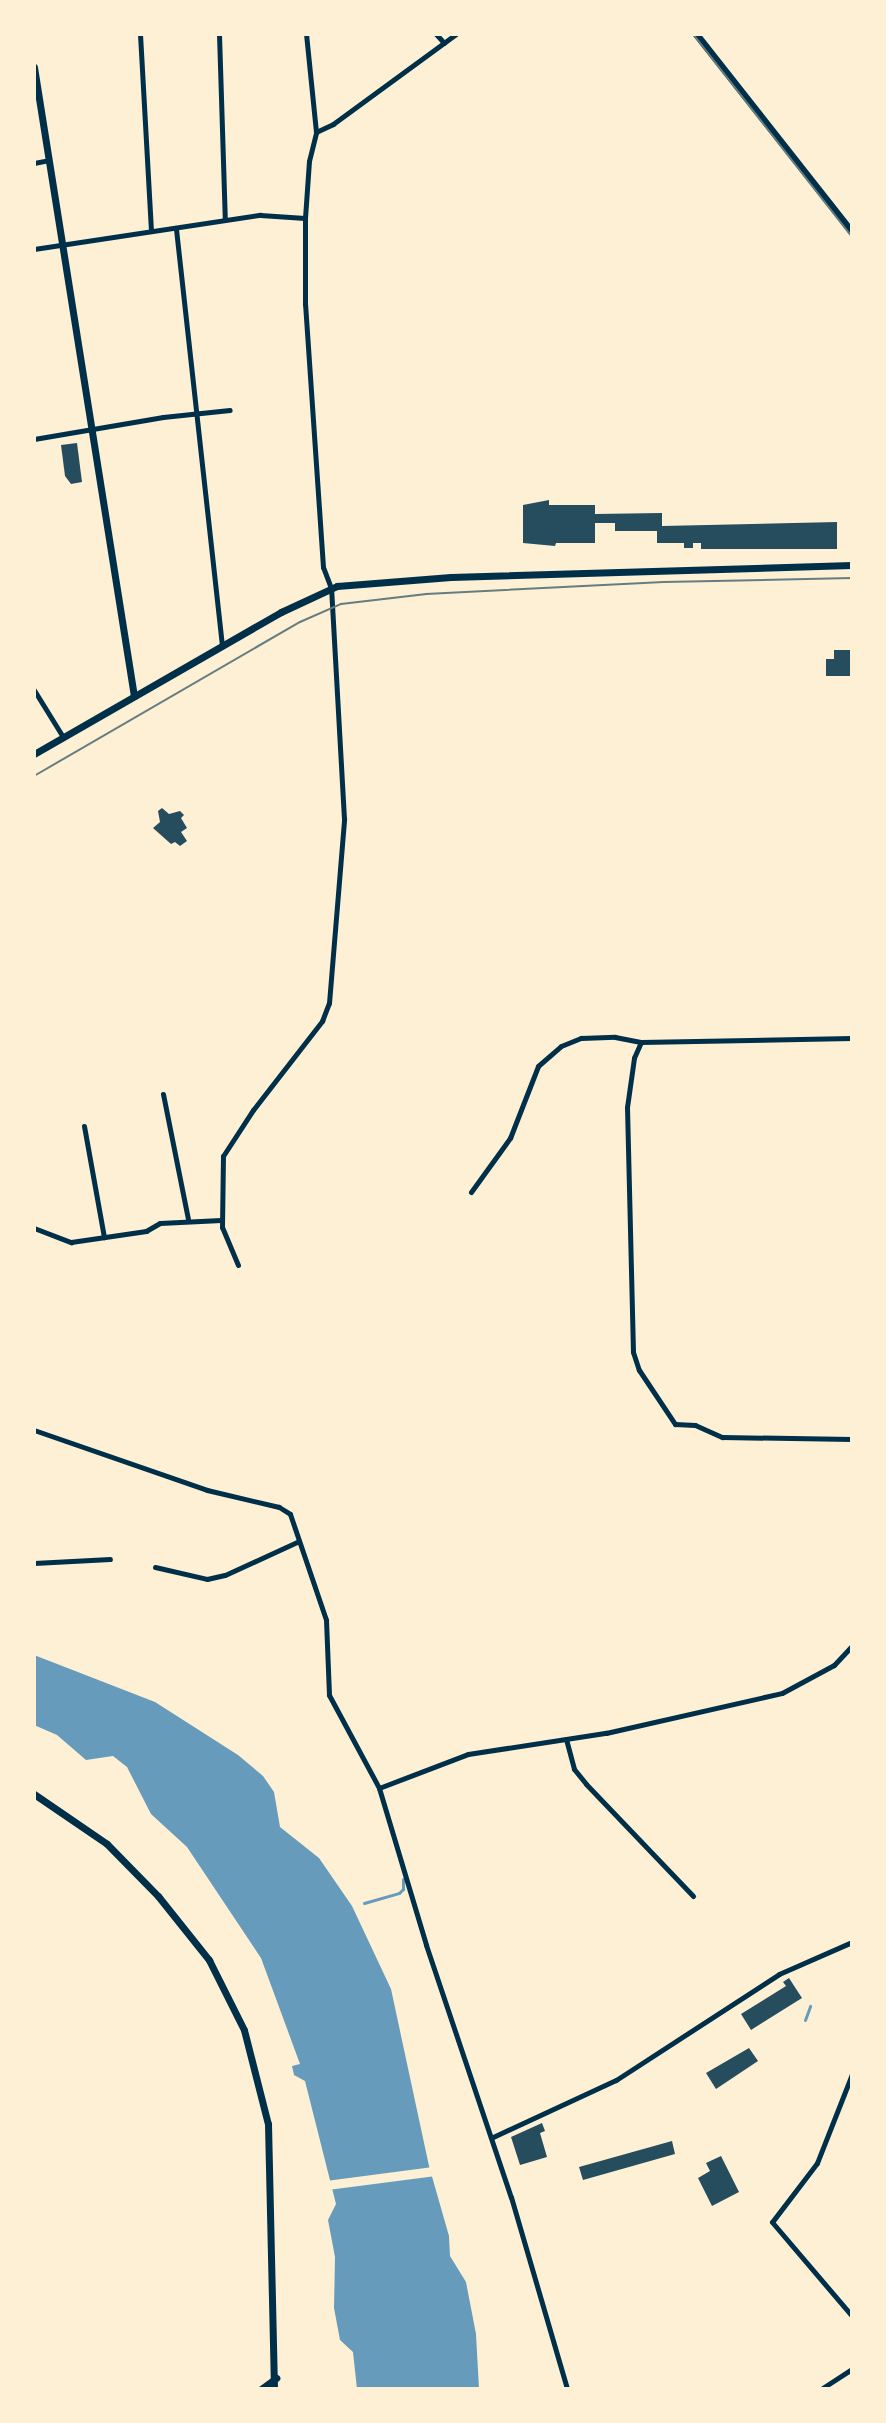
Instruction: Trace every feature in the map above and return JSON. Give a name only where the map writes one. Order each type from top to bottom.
[{"type":"street","points":[[140,34],[151,231]]},
{"type":"street","points":[[219,34],[225,220]]},
{"type":"street","points":[[238,1265],[221,1220],[223,1156],[253,1110],[322,1021],[329,1003],[344,819],[331,588],[323,567],[303,260],[309,161],[316,132],[306,34]]},
{"type":"street","points":[[436,34],[444,43]]},
{"type":"street","points":[[316,132],[333,124],[456,34]]},
{"type":"street","points":[[696,34],[852,232]]},
{"type":"street","points":[[34,67],[134,696]]},
{"type":"street","points":[[34,163],[50,160]]},
{"type":"street","points":[[34,249],[225,220],[279,215],[305,218]]},
{"type":"street","points":[[176,229],[222,646]]},
{"type":"street","points":[[34,439],[230,410]]},
{"type":"street","points":[[34,754],[222,646],[331,588],[363,582],[451,577],[852,565]]},
{"type":"street","points":[[34,690],[63,737]]},
{"type":"street","points":[[471,1192],[510,1138],[538,1066],[561,1046],[581,1038],[626,1037],[641,1042],[852,1038]]},
{"type":"street","points":[[641,1042],[634,1058],[627,1107],[633,1352],[639,1370],[675,1424],[695,1425],[722,1437],[852,1439]]},
{"type":"street","points":[[163,1094],[188,1219]]},
{"type":"street","points":[[84,1126],[104,1237]]},
{"type":"street","points":[[34,1228],[71,1242],[146,1231],[160,1223],[188,1219],[221,1220]]},
{"type":"street","points":[[34,1430],[207,1490],[279,1507],[290,1514],[326,1620],[329,1695],[379,1788],[426,1945],[492,2138],[567,2389]]},
{"type":"street","points":[[155,1567],[207,1579],[225,1575],[299,1541]]},
{"type":"street","points":[[34,1563],[110,1559]]},
{"type":"street","points":[[379,1788],[468,1754],[566,1739],[782,1693],[834,1665],[852,1646]]},
{"type":"street","points":[[566,1739],[574,1769],[586,1784],[693,1896]]},
{"type":"street","points":[[34,1794],[107,1844],[158,1896],[209,1960],[244,2030],[268,2124],[274,2389]]},
{"type":"street","points":[[492,2138],[616,2080],[779,1974],[851,1945]]},
{"type":"street","points":[[852,2074],[817,2163],[772,2222],[852,2316]]},
{"type":"street","points":[[821,2389],[852,2369]]},
{"type":"street","points":[[261,2389],[276,2378]]},
{"type":"water","points":[[34,1655],[155,1702],[238,1755],[263,1776],[274,1792],[280,1827],[319,1858],[352,1906],[391,1989],[429,2166],[449,2236],[450,2256],[466,2282],[476,2334],[479,2389],[357,2389],[353,2352],[340,2340],[334,2308],[335,2257],[328,2220],[336,2204],[305,2081],[294,2075],[292,2066],[300,2064],[261,1958],[187,1847],[151,1814],[127,1767],[113,1756],[86,1760],[57,1735],[34,1725]]},
{"type":"pier","points":[[433,2167],[436,2176],[328,2190],[326,2181]]},
{"type":"building","points":[[77,443],[82,482],[71,484],[65,476],[61,445]]},
{"type":"building","points":[[549,500],[549,505],[595,505],[595,514],[662,513],[662,526],[837,522],[837,549],[701,549],[701,543],[693,543],[693,548],[684,548],[684,543],[657,543],[657,531],[615,531],[615,523],[595,523],[595,543],[556,543],[555,546],[523,543],[523,505]]},
{"type":"building","points":[[834,650],[852,650],[852,676],[826,676],[826,659],[834,659]]},
{"type":"building","points":[[162,808],[169,814],[180,811],[184,815],[181,818],[187,828],[181,832],[187,841],[180,846],[175,842],[171,844],[153,828],[160,822],[158,811]]},
{"type":"building","points":[[789,1978],[802,1998],[751,2030],[741,2014],[786,1986],[783,1982]]},
{"type":"building","points":[[749,2048],[758,2061],[716,2089],[706,2073]]},
{"type":"building","points":[[542,2123],[545,2131],[540,2133],[547,2157],[520,2165],[511,2137]]},
{"type":"building","points":[[672,2141],[675,2154],[583,2180],[579,2167]]},
{"type":"building","points":[[721,2156],[739,2192],[712,2206],[698,2178],[710,2171],[706,2163]]},
{"type":"waterway","points":[[364,1903],[399,1893],[403,1889],[403,1879]]},
{"type":"waterway","points":[[805,2020],[810,2006]]},
{"type":"tram line","points":[[693,34],[852,237]]},
{"type":"tram line","points":[[34,776],[300,622],[341,604],[426,594],[664,582],[852,578]]}]
